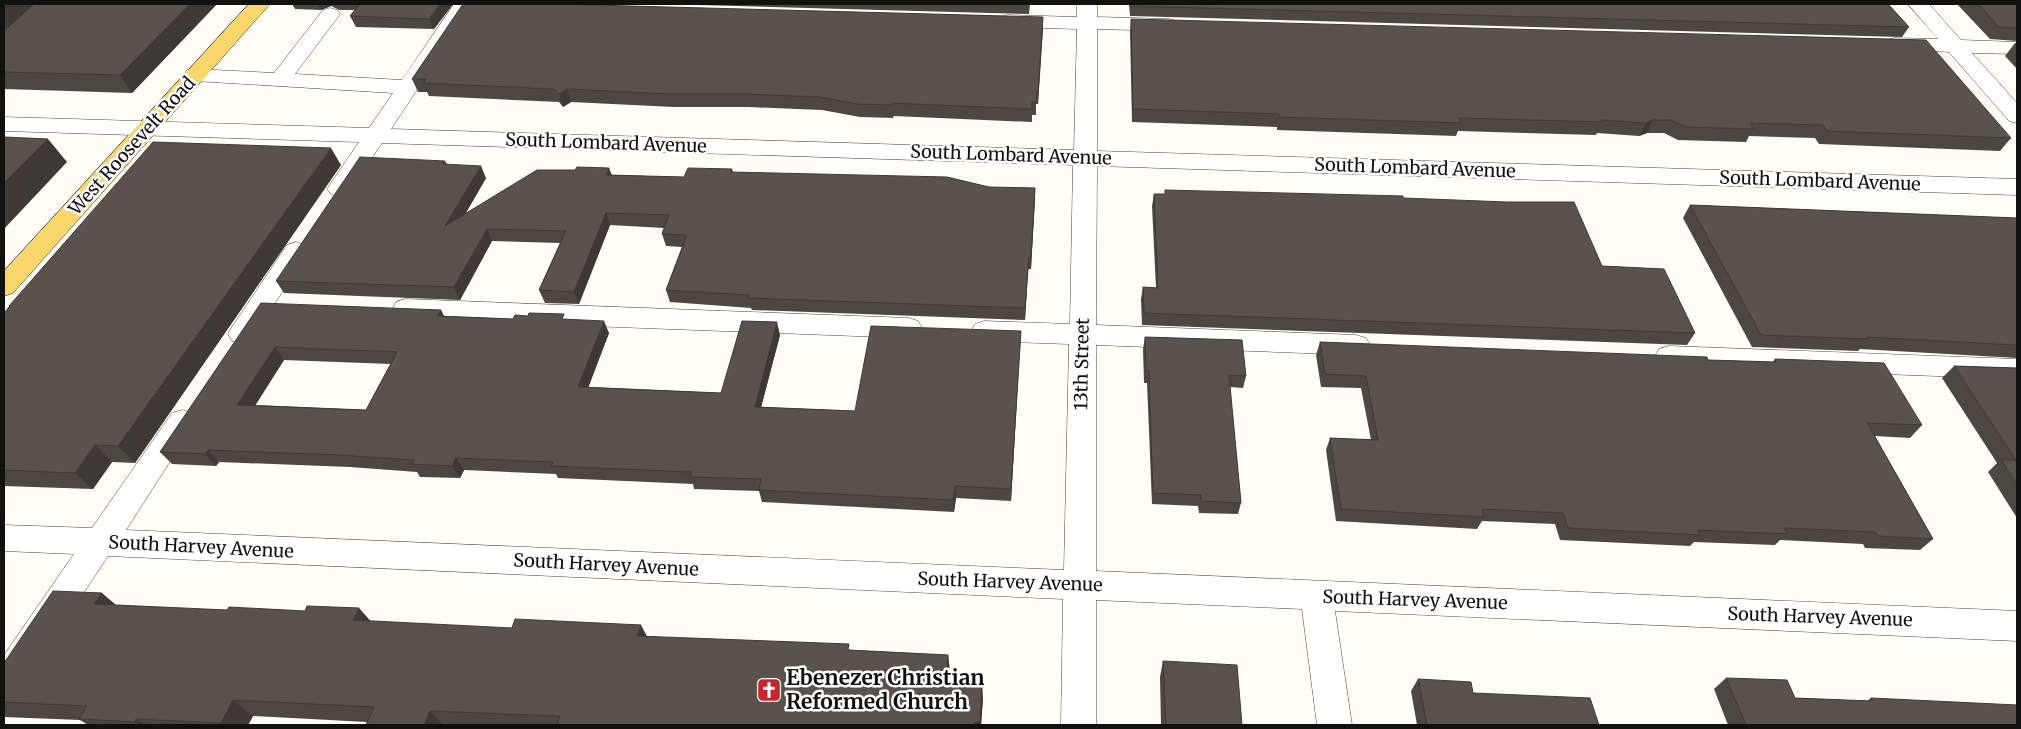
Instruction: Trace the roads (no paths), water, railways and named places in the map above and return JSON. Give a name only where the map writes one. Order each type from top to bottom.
[{"type":"main road","name":"West Roosevelt Road","points":[[4,288],[260,4]]},
{"type":"street","points":[[1918,4],[2017,116]]},
{"type":"street","points":[[325,210],[408,87],[470,5]]},
{"type":"street","points":[[990,20],[1086,13],[1184,25]]},
{"type":"street","name":"13th Street","points":[[1078,725],[1086,13]]},
{"type":"street","points":[[280,80],[330,14]]},
{"type":"street","points":[[1876,44],[2017,48]]},
{"type":"street","points":[[195,75],[408,87]]},
{"type":"street","name":"South Lombard Avenue","points":[[4,124],[2017,187]]},
{"type":"street","points":[[227,354],[309,233]]},
{"type":"street","points":[[261,304],[291,305]]},
{"type":"street","points":[[380,308],[1381,346]]},
{"type":"street","points":[[1650,355],[2017,369]]},
{"type":"street","points":[[4,684],[194,403]]},
{"type":"street","name":"South Harvey Avenue","points":[[4,538],[2017,626]]},
{"type":"street","points":[[1316,596],[1334,725]]},
{"type":"place","name":"Ebenezer Christian Reformed Church","points":[[769,690]]}]
